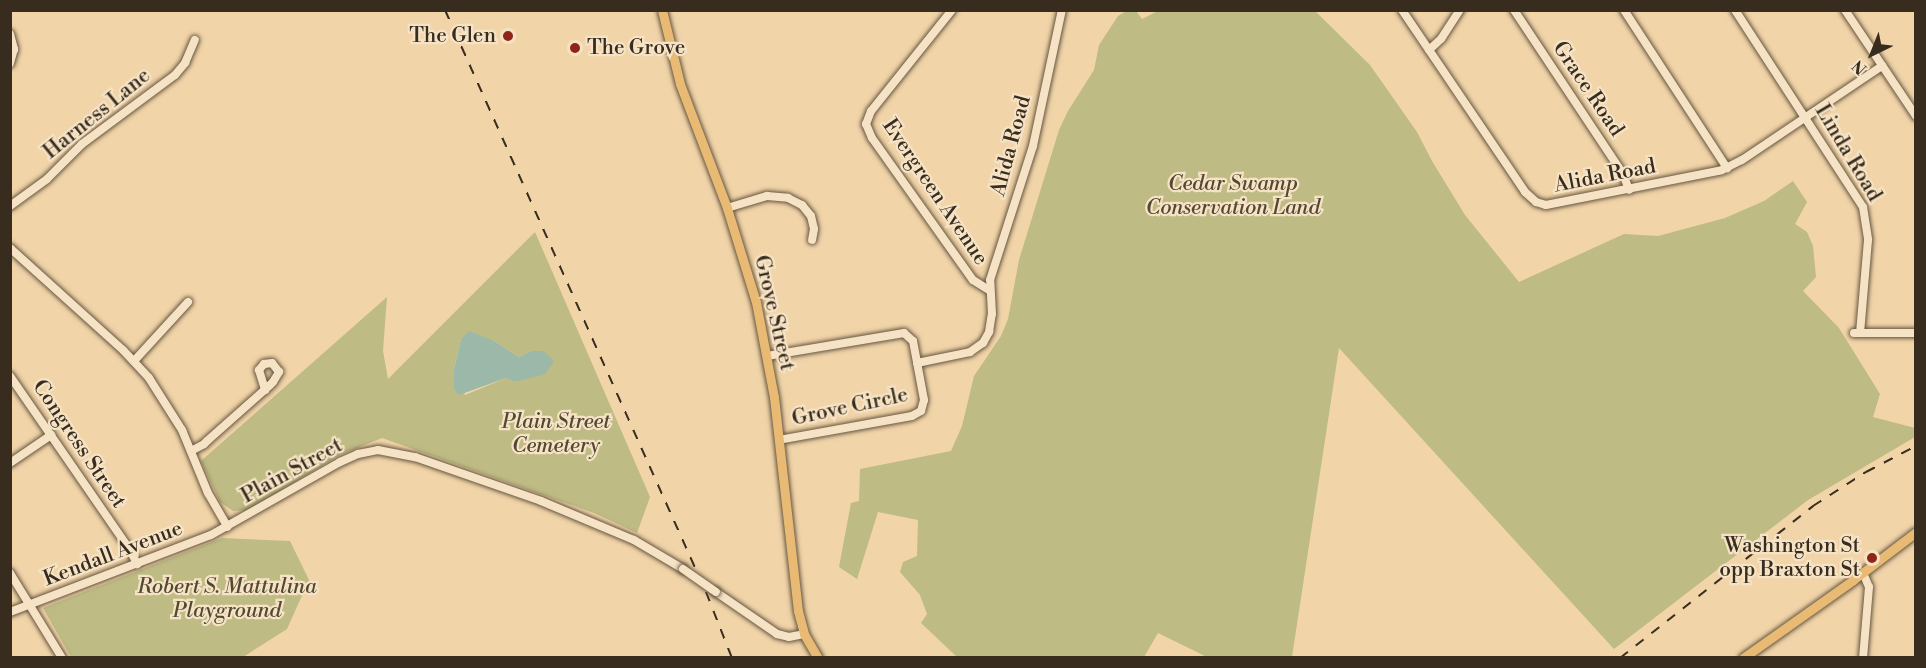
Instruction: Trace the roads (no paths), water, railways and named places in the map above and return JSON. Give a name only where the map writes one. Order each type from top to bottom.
[{"type":"main road","name":"Grove Street","points":[[662,10],[680,84],[727,208],[749,277],[767,356],[779,440],[797,605],[804,634]]},
{"type":"main road","points":[[1743,657],[1863,573],[1916,532]]},
{"type":"main road","points":[[804,634],[818,657]]},
{"type":"street","name":"Evergreen Avenue","points":[[916,363],[970,352],[983,343],[989,333],[992,320],[989,290],[980,287],[969,274],[872,138],[866,124],[871,111],[952,10]]},
{"type":"street","name":"Alida Road","points":[[989,290],[1033,146],[1062,10]]},
{"type":"street","name":"Alida Road","points":[[1402,10],[1532,200],[1542,204],[1554,205],[1727,168],[1882,66]]},
{"type":"street","points":[[1429,50],[1441,39],[1460,10]]},
{"type":"street","name":"Grace Road","points":[[1514,10],[1623,174],[1629,190]]},
{"type":"street","points":[[1624,10],[1727,168]]},
{"type":"street","name":"Linda Road","points":[[1735,10],[1859,197],[1865,212],[1868,240],[1857,333],[1916,333]]},
{"type":"street","points":[[1845,10],[1916,116]]},
{"type":"street","points":[[10,34],[14,49],[10,63]]},
{"type":"street","name":"Harness Lane","points":[[10,207],[43,182],[82,144],[175,75],[185,63],[195,40]]},
{"type":"street","points":[[727,208],[767,196],[788,198],[802,206],[811,216],[814,229],[812,240]]},
{"type":"street","name":"Plain Street","points":[[10,248],[134,361],[161,395],[191,451],[208,493],[228,527],[347,458],[369,451],[387,450],[428,461],[557,507],[643,545],[683,569],[777,634],[789,637],[804,634]]},
{"type":"street","points":[[134,361],[188,302]]},
{"type":"street","name":"Grove Circle","points":[[767,356],[901,332],[911,338],[924,403],[923,409],[916,415],[779,440]]},
{"type":"street","points":[[191,451],[204,444],[265,390],[276,379],[278,369],[270,363],[261,367],[259,374],[265,390]]},
{"type":"street","name":"Congress Street","points":[[10,375],[130,550],[137,564]]},
{"type":"street","points":[[10,463],[51,435]]},
{"type":"street","name":"Kendall Avenue","points":[[10,612],[228,527]]},
{"type":"street","points":[[10,573],[32,605],[62,657]]},
{"type":"street","points":[[1863,573],[1869,587],[1863,657]]},
{"type":"railway","points":[[445,10],[706,592],[732,658]]},
{"type":"railway","points":[[1620,658],[1813,506],[1866,472],[1916,446]]},
{"type":"place","name":"The Glen","points":[[508,36]]},
{"type":"place","name":"The Grove","points":[[575,48]]},
{"type":"place","name":"Washington St opp Braxton St","points":[[1872,558]]},
{"type":"park label","name":"Cedar Swamp Conservation Land","points":[[1233,196]]},
{"type":"park label","name":"Plain Street Cemetery","points":[[556,434]]},
{"type":"park label","name":"Robert S. Mattulina Playground","points":[[227,599]]}]
